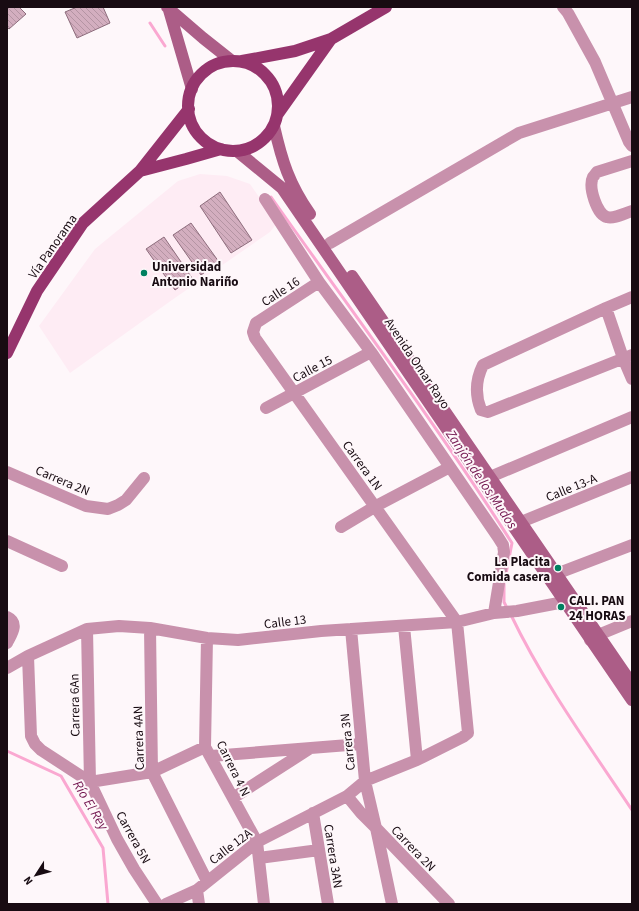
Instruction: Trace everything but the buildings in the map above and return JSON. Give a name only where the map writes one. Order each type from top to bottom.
[{"type":"main road","points":[[331,39],[263,140],[246,149],[238,151],[221,149],[208,143],[199,134],[192,122],[189,109],[189,99],[196,81],[208,69],[224,62],[284,54],[331,39],[386,7]]},
{"type":"main road","points":[[237,61],[254,66],[266,75],[274,87],[278,100],[276,120]]},
{"type":"main road","name":"Vía Panorama","points":[[7,353],[37,291],[83,223],[140,170],[189,109]]},
{"type":"main road","name":"Vía Panorama","points":[[140,170],[221,149]]},
{"type":"street","points":[[563,7],[595,62],[628,142],[632,146]]},
{"type":"street","points":[[168,8],[237,61]]},
{"type":"street","points":[[168,8],[192,89]]},
{"type":"street","points":[[330,244],[519,133],[632,97]]},
{"type":"street","name":"Avenida Omar Rayo","points":[[276,120],[281,156],[291,184],[303,205],[556,574],[568,600]]},
{"type":"street","name":"Avenida Omar Rayo","points":[[238,151],[282,188],[594,637],[632,700]]},
{"type":"street","points":[[632,161],[597,172],[593,177],[592,192],[595,202],[602,214],[606,217],[632,211]]},
{"type":"street","points":[[265,199],[319,282],[371,352],[503,545],[506,612]]},
{"type":"street","name":"Calle 16","points":[[256,323],[319,282]]},
{"type":"street","points":[[627,356],[488,412],[481,410],[478,403],[477,381],[483,365],[632,297]]},
{"type":"street","points":[[606,308],[627,356],[632,379]]},
{"type":"street","name":"Carrera 1N","points":[[256,323],[253,332],[255,338],[458,622]]},
{"type":"street","name":"Calle 15","points":[[266,408],[371,352]]},
{"type":"street","points":[[490,477],[632,417]]},
{"type":"street","points":[[341,527],[376,506],[450,466]]},
{"type":"street","name":"Carrera 2N","points":[[7,472],[86,506],[108,509],[126,500],[144,478]]},
{"type":"street","name":"Calle 13-A","points":[[521,522],[632,477]]},
{"type":"street","points":[[7,541],[62,566]]},
{"type":"street","points":[[556,574],[632,545]]},
{"type":"street","name":"Calle 13","points":[[7,668],[28,656],[87,629],[119,626],[150,628],[207,638],[238,640],[321,631],[458,622],[568,600]]},
{"type":"street","points":[[7,644],[14,628],[14,623],[9,618]]},
{"type":"street","points":[[594,637],[632,621]]},
{"type":"street","points":[[365,781],[417,760],[468,733],[458,622]]},
{"type":"street","points":[[404,626],[417,760]]},
{"type":"street","name":"Carrera 4AN","points":[[150,628],[152,772],[207,881]]},
{"type":"street","name":"Carrera 6An","points":[[87,629],[90,782]]},
{"type":"street","name":"Carrera 3N","points":[[313,813],[347,796],[365,781],[351,629]]},
{"type":"street","name":"Avenida Omar Rayo","points":[[594,637],[631,682]]},
{"type":"street","name":"Carrera 4 N","points":[[207,638],[208,752],[257,842],[264,904]]},
{"type":"street","points":[[28,656],[31,736],[35,744],[41,750],[90,782],[152,772],[208,752],[311,748],[362,744]]},
{"type":"street","points":[[233,798],[311,748]]},
{"type":"street","name":"Carrera 2N","points":[[365,781],[376,828],[448,904]]},
{"type":"street","name":"Carrera 5N","points":[[90,782],[117,839],[134,869],[157,904]]},
{"type":"street","points":[[347,796],[376,828],[392,904]]},
{"type":"street","name":"Calle 12A","points":[[166,904],[197,890],[257,842],[313,813]]},
{"type":"street","name":"Carrera 3AN","points":[[313,813],[328,904]]},
{"type":"street","points":[[259,858],[319,850]]},
{"type":"street","points":[[197,890],[199,904]]},
{"type":"shaded area","name":"Universidad Antonio Nariño","points":[[200,174],[227,176],[250,184],[277,223],[270,232],[70,373],[39,326],[95,249],[178,181]]},
{"type":"waterway","name":"Zanjón de los Mudos","points":[[150,23],[165,46]]},
{"type":"waterway","name":"Zanjón de los Mudos","points":[[271,197],[454,455],[512,543],[505,579]]},
{"type":"waterway","name":"Zanjón de los Mudos","points":[[504,584],[504,602],[507,608]]},
{"type":"waterway","name":"Zanjón de los Mudos","points":[[511,615],[538,666],[584,739],[632,810]]},
{"type":"waterway","name":"Río El Rey","points":[[7,751],[61,776],[103,848],[108,904]]},
{"type":"place","name":"Universidad Antonio Nariño","points":[[144,273]]},
{"type":"place","name":"La Placita Comida casera","points":[[558,568]]},
{"type":"place","name":"CALI. PAN 24 HORAS","points":[[561,607]]}]
